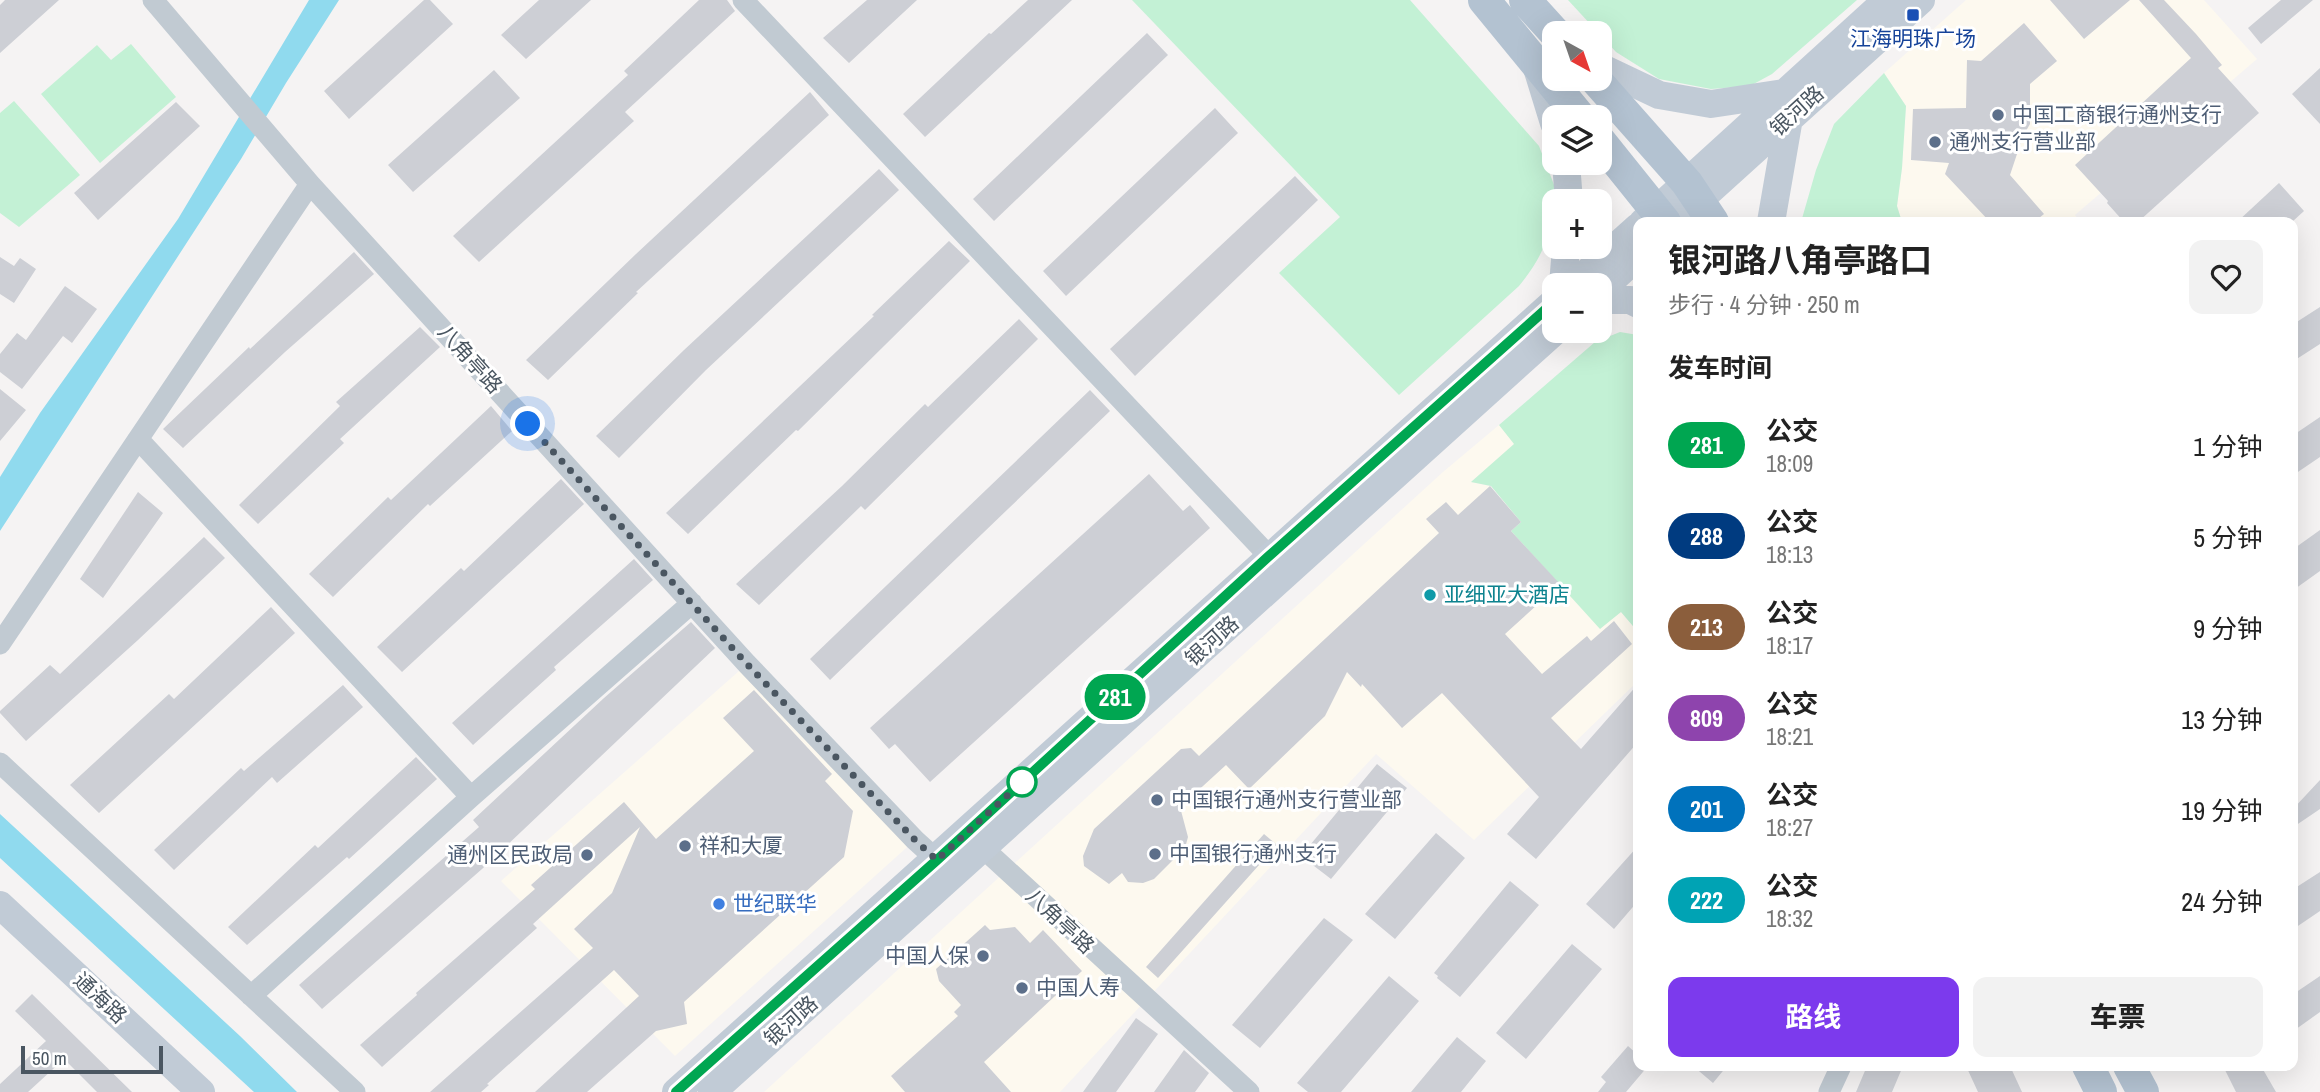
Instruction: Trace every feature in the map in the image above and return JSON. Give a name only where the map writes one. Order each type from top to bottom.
[{"type":"main road","points":[[1484,0],[1570,105]]},
{"type":"main road","points":[[1525,0],[1544,21]]},
{"type":"main road","name":"银河路","points":[[1665,217],[1699,202],[1887,0]]},
{"type":"main road","name":"银河路","points":[[1786,106],[1920,0]]},
{"type":"main road","points":[[1535,62],[1548,105]]},
{"type":"main road","points":[[1612,73],[1658,95],[1711,104],[1786,106],[1773,217]]},
{"type":"main road","points":[[1605,91],[1699,202]]},
{"type":"main road","points":[[1612,158],[1653,217]]},
{"type":"main road","name":"银河路","points":[[1589,273],[1633,239]]},
{"type":"main road","points":[[1612,280],[1633,261]]},
{"type":"main road","points":[[1612,300],[1633,302]]},
{"type":"main road","name":"银河路","points":[[712,1092],[1269,556],[1542,313]]},
{"type":"main road","name":"银河路","points":[[974,841],[1542,342]]},
{"type":"main road","name":"银河路","points":[[676,1092],[944,869]]},
{"type":"main road","name":"通海路","points":[[0,905],[201,1092]]},
{"type":"main road","points":[[2090,1071],[2101,1092]]},
{"type":"main road","points":[[2132,1071],[2143,1092]]},
{"type":"street","name":"八角亭路","points":[[153,0],[310,184],[692,603],[944,869]]},
{"type":"street","points":[[744,0],[1269,556]]},
{"type":"street","points":[[0,644],[310,184]]},
{"type":"street","points":[[138,439],[471,797]]},
{"type":"street","points":[[251,996],[471,797],[692,603]]},
{"type":"street","points":[[0,763],[355,1092]]},
{"type":"street","name":"八角亭路","points":[[974,841],[1249,1092]]},
{"type":"street","points":[[1829,1092],[1838,1071]]},
{"type":"shaded area","points":[[1966,0],[2204,0],[2257,59],[2075,215],[2076,217],[1900,217],[1897,206],[1906,106],[1884,73]]},
{"type":"shaded area","points":[[1499,425],[1515,444],[1471,482],[1490,486],[1521,522],[1511,530],[1600,628],[1621,612],[1633,626],[1633,686],[1474,840],[1376,754],[1060,1092],[764,1092],[1443,472]]},
{"type":"shaded area","points":[[747,664],[915,840],[675,1056],[501,881]]},
{"type":"green space","points":[[1132,0],[1410,0],[1539,146],[1542,154],[1542,175],[1550,175],[1556,189],[1542,189],[1542,250],[1519,286],[1399,395],[1279,273],[1340,217]]},
{"type":"green space","points":[[1568,0],[1857,0],[1772,74],[1750,86],[1711,89],[1659,79],[1612,48],[1612,21],[1587,21]]},
{"type":"green space","points":[[131,44],[176,97],[100,163],[41,94],[97,45],[111,60]]},
{"type":"green space","points":[[1884,73],[1906,106],[1897,206],[1900,217],[1802,217],[1816,170],[1834,124]]},
{"type":"green space","points":[[14,101],[80,175],[19,227],[0,213],[0,113]]},
{"type":"green space","points":[[1620,332],[1633,334],[1633,626],[1621,612],[1600,629],[1511,531],[1521,522],[1491,486],[1471,482],[1514,444],[1499,425],[1594,343],[1612,343],[1612,335]]},
{"type":"water","points":[[309,0],[339,0],[241,159],[0,531],[0,477],[40,413],[178,219]]},
{"type":"water","points":[[0,814],[297,1092],[254,1092],[0,858]]},
{"type":"building","points":[[5,0],[59,0],[0,53],[0,5]]},
{"type":"building","points":[[424,0],[430,0],[453,24],[349,119],[324,91]]},
{"type":"building","points":[[539,0],[591,0],[526,59],[501,35]]},
{"type":"building","points":[[699,0],[727,0],[735,11],[625,112],[634,121],[479,262],[453,236],[628,75],[624,71]]},
{"type":"building","points":[[867,0],[917,0],[849,63],[823,38]]},
{"type":"building","points":[[1028,0],[1072,0],[925,137],[903,114]]},
{"type":"building","points":[[2050,0],[2130,0],[2084,39]]},
{"type":"building","points":[[2139,0],[2164,0],[2196,34],[2222,65],[2218,68],[2259,113],[2144,217],[2120,217],[2075,165],[2191,58]]},
{"type":"building","points":[[2281,0],[2313,0],[2261,44],[2248,28]]},
{"type":"building","name":"中国工商银行通州支行","points":[[2024,23],[2057,61],[2030,84],[2030,124],[2023,136],[2010,175],[2044,214],[2040,217],[1985,217],[1945,174],[1949,163],[1911,160],[1913,109],[1966,108],[1967,60],[1981,61]]},
{"type":"building","points":[[1147,33],[1168,55],[994,221],[973,199]]},
{"type":"building","points":[[2320,68],[2320,124],[2292,94]]},
{"type":"building","points":[[494,70],[520,98],[413,192],[388,165]]},
{"type":"building","points":[[810,92],[829,115],[636,292],[638,293],[548,380],[526,360],[636,254]]},
{"type":"building","points":[[176,102],[200,126],[98,220],[74,193]]},
{"type":"building","points":[[1215,108],[1238,133],[1066,296],[1043,271]]},
{"type":"building","points":[[879,169],[899,190],[706,370],[619,458],[596,436],[684,350]]},
{"type":"building","points":[[1295,176],[1318,200],[1135,376],[1110,349]]},
{"type":"building","points":[[2279,183],[2304,211],[2297,217],[2242,217]]},
{"type":"building","points":[[949,241],[970,261],[798,431],[688,534],[666,513],[874,316],[872,315]]},
{"type":"building","points":[[354,252],[374,274],[285,352],[183,448],[163,429],[249,347],[250,349]]},
{"type":"building","points":[[0,257],[14,266],[20,258],[36,269],[14,303],[0,294]]},
{"type":"building","points":[[65,286],[97,309],[72,343],[63,336],[22,389],[0,372],[0,354],[17,333],[26,340]]},
{"type":"building","points":[[2320,307],[2320,344],[2298,358],[2298,321]]},
{"type":"building","points":[[1019,319],[1038,339],[865,510],[861,506],[759,605],[736,584],[842,486],[925,404],[928,407]]},
{"type":"building","points":[[420,327],[440,347],[340,439],[344,443],[258,524],[239,505],[340,406],[336,402]]},
{"type":"building","points":[[0,389],[26,410],[0,441]]},
{"type":"building","points":[[1090,390],[1110,411],[830,680],[810,659]]},
{"type":"building","points":[[491,406],[512,431],[430,506],[428,504],[333,597],[309,574],[388,497],[391,500]]},
{"type":"building","points":[[2320,417],[2320,457],[2298,472],[2298,432]]},
{"type":"building","points":[[1149,474],[1183,511],[1190,505],[1210,528],[930,782],[895,744],[889,749],[870,728]]},
{"type":"building","points":[[561,479],[584,504],[402,672],[377,647],[461,568],[464,571]]},
{"type":"building","points":[[1490,486],[1521,522],[1511,531],[1560,584],[1505,634],[1542,674],[1587,636],[1591,641],[1614,621],[1632,644],[1551,718],[1581,749],[1633,690],[1633,748],[1536,859],[1507,834],[1539,797],[1442,693],[1402,728],[1362,684],[1361,687],[1347,672],[1325,716],[1249,789],[1226,765],[1180,807],[1188,837],[1185,848],[1154,879],[1143,883],[1128,882],[1122,873],[1109,884],[1084,866],[1083,856],[1094,829],[1181,749],[1191,748],[1199,756],[1439,533],[1426,519],[1446,502],[1458,515]]},
{"type":"building","points":[[138,492],[163,513],[103,598],[80,579]]},
{"type":"building","points":[[2320,530],[2320,571],[2298,587],[2298,546]]},
{"type":"building","points":[[204,537],[225,558],[26,741],[0,711],[50,665],[60,674]]},
{"type":"building","points":[[634,559],[653,580],[554,667],[556,670],[473,745],[452,723]]},
{"type":"building","points":[[271,607],[295,633],[99,813],[70,785],[169,694],[174,699]]},
{"type":"building","points":[[691,622],[715,648],[482,869],[322,1009],[299,985],[479,827],[473,820],[604,698]]},
{"type":"building","points":[[343,685],[363,707],[277,783],[272,777],[174,870],[154,850],[241,768],[244,771]]},
{"type":"building","points":[[754,690],[832,774],[825,781],[853,811],[844,857],[684,1002],[687,1024],[656,1031],[587,1092],[535,1092],[639,996],[614,970],[481,1092],[430,1092],[593,948],[574,929],[612,893],[640,827],[533,924],[537,928],[382,1067],[360,1045],[535,889],[531,885],[624,802],[656,839],[754,751],[723,718]]},
{"type":"building","points":[[416,757],[437,779],[349,859],[347,857],[247,945],[228,927],[315,845],[318,848]]},
{"type":"building","points":[[1377,764],[1407,788],[1331,879],[1301,856]]},
{"type":"building","points":[[2320,780],[2320,809],[2298,824],[2298,804]]},
{"type":"building","points":[[1436,833],[1465,858],[1395,939],[1365,914]]},
{"type":"building","points":[[1264,834],[1277,845],[1158,978],[1146,967]]},
{"type":"building","points":[[1633,852],[1633,907],[1614,929],[1586,904]]},
{"type":"building","points":[[2320,872],[2320,911],[2298,926],[2298,886]]},
{"type":"building","points":[[1510,881],[1539,905],[1460,997],[1434,973]]},
{"type":"building","points":[[1324,918],[1353,940],[1260,1048],[1232,1025]]},
{"type":"building","points":[[985,925],[990,930],[1015,927],[1030,943],[1043,930],[1082,971],[984,1062],[1011,1092],[905,1092],[891,1076],[958,1016],[954,1012],[961,1005],[939,981],[936,969]]},
{"type":"building","points":[[1572,944],[1602,969],[1526,1059],[1496,1033]]},
{"type":"building","points":[[1389,976],[1419,1001],[1341,1092],[1308,1092],[1297,1083]]},
{"type":"building","points":[[2320,976],[2320,1012],[2298,1028],[2298,991]]},
{"type":"building","points":[[32,994],[132,1092],[97,1092],[64,1059],[28,1092],[0,1092],[0,1084],[46,1041],[15,1011]]},
{"type":"building","points":[[1136,1018],[1158,1034],[1116,1092],[1083,1092]]},
{"type":"building","points":[[1457,1037],[1486,1061],[1461,1092],[1411,1092]]},
{"type":"building","points":[[1628,1046],[1633,1050],[1633,1071],[1644,1071],[1626,1092],[1598,1092],[1606,1082],[1601,1077]]},
{"type":"building","points":[[1184,1050],[1209,1073],[1195,1092],[1154,1092]]},
{"type":"building","points":[[1699,1071],[1723,1071],[1713,1083]]},
{"type":"building","points":[[1865,1071],[1901,1071],[1892,1092],[1856,1092]]},
{"type":"building","points":[[1968,1071],[2012,1071],[2022,1092],[1978,1092]]},
{"type":"building","points":[[2226,1071],[2264,1071],[2276,1092],[2236,1092]]},
{"type":"bus line","name":"281","points":[[676,1092],[937,860],[1269,556],[1542,313]]},
{"type":"place","name":"江海明珠广场","points":[[1913,15]]},
{"type":"place","name":"中国工商银行通州支行","points":[[1998,115]]},
{"type":"place","name":"通州支行营业部","points":[[1935,142]]},
{"type":"place","name":"亚细亚大酒店","points":[[1430,595]]},
{"type":"place","name":"中国银行通州支行营业部","points":[[1157,800]]},
{"type":"place","name":"祥和大厦","points":[[685,846]]},
{"type":"place","name":"中国银行通州支行","points":[[1155,854]]},
{"type":"place","name":"通州区民政局","points":[[587,855]]},
{"type":"place","name":"世纪联华","points":[[719,904]]},
{"type":"place","name":"中国人保","points":[[983,956]]},
{"type":"place","name":"中国人寿","points":[[1022,988]]},
{"type":"route","points":[[528,424],[747,664],[937,860],[1022,782]]}]
